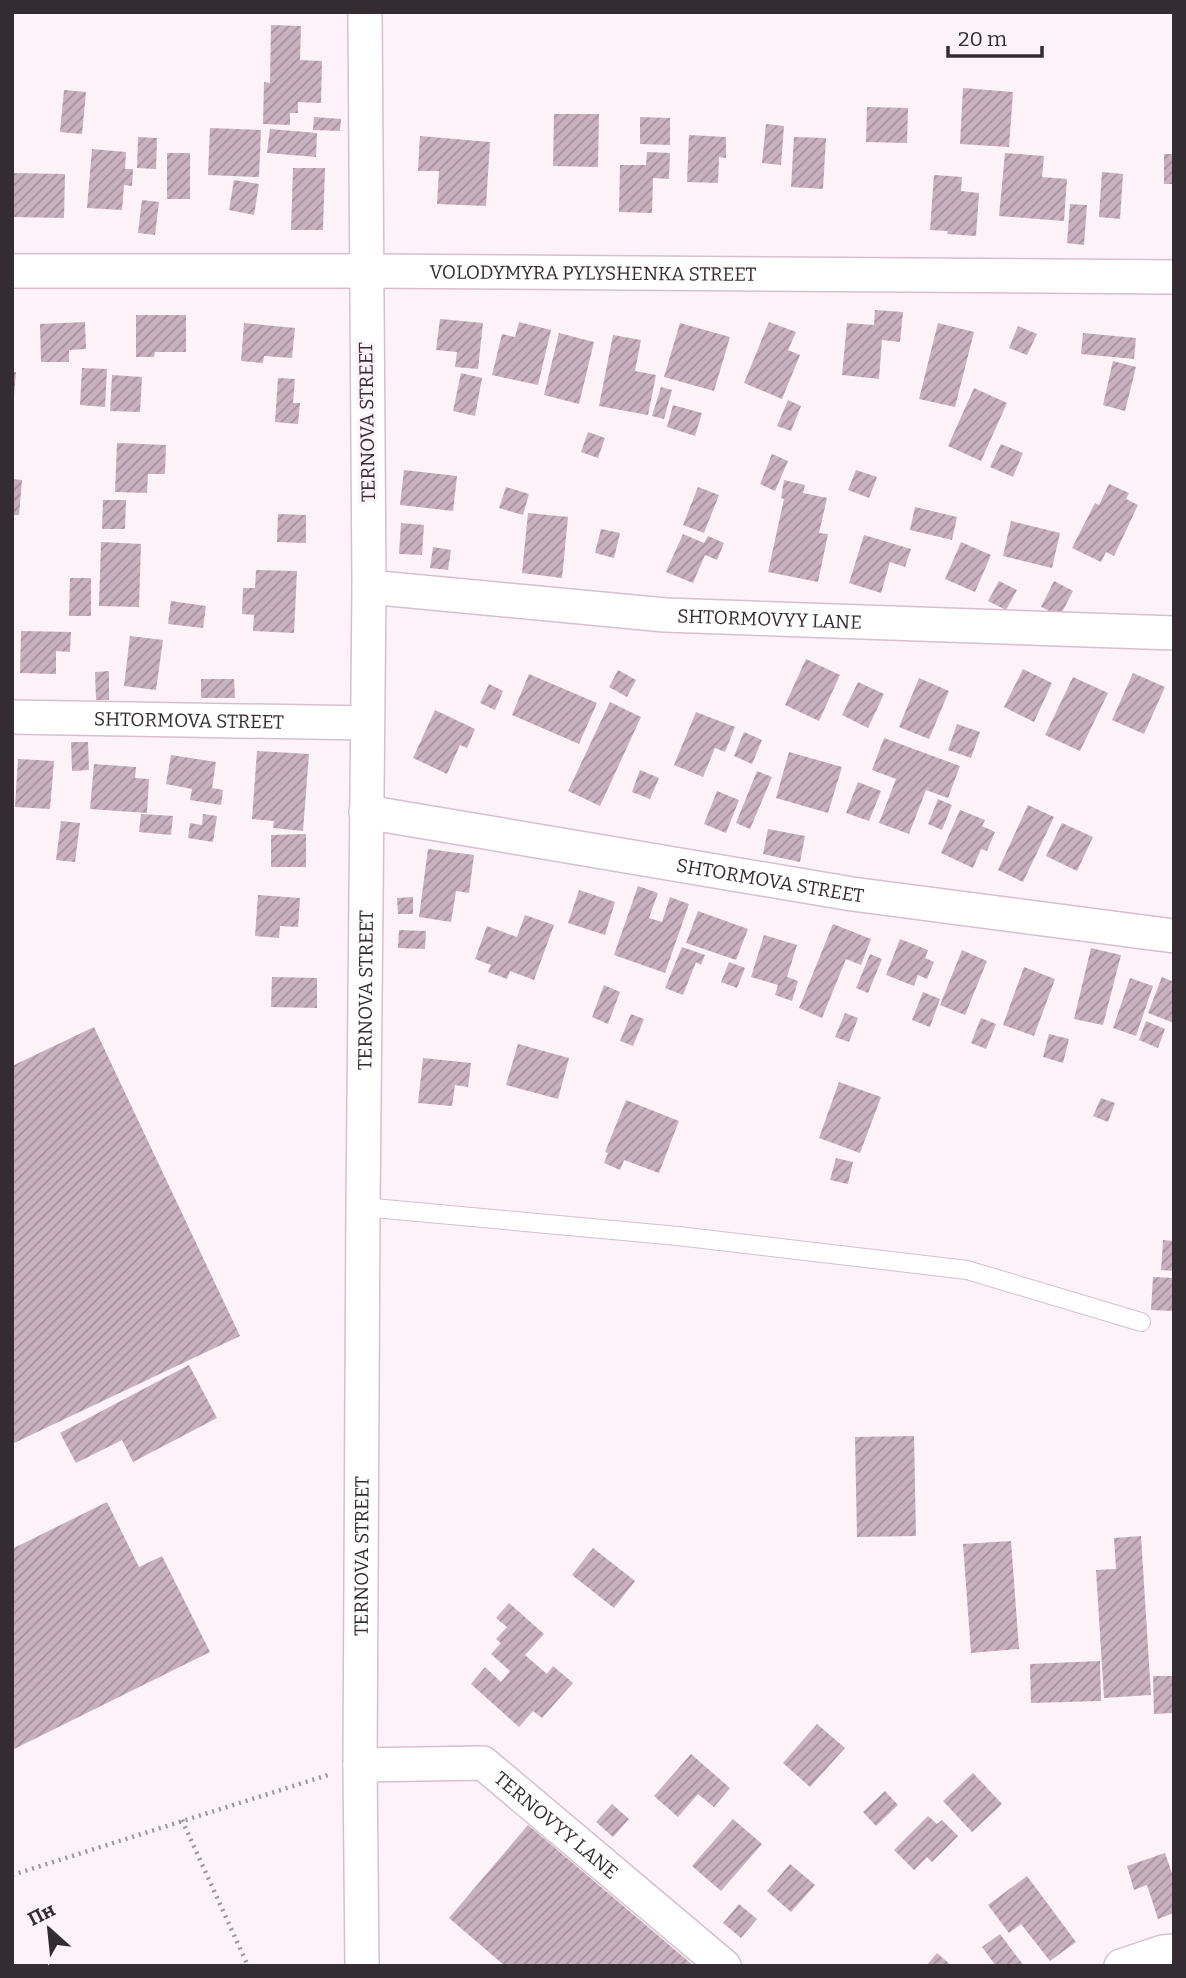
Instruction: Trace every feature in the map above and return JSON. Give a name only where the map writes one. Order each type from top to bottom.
[{"type":"street","name":"TERNOVA STREET","points":[[362,1966],[360,1765],[369,587],[365,12]]},
{"type":"street","name":"VOLODYMYRA PYLYSHENKA STREET","points":[[12,271],[1174,277]]},
{"type":"street","name":"SHTORMOVYY LANE","points":[[369,587],[665,614],[1174,633]]},
{"type":"street","name":"SHTORMOVA STREET","points":[[12,717],[366,723]]},
{"type":"street","name":"SHTORMOVA STREET","points":[[366,812],[852,894],[1174,936]]},
{"type":"street","name":"TERNOVYY LANE","points":[[360,1765],[483,1763],[724,1966]]},
{"type":"street","points":[[1121,1966],[1174,1951]]},
{"type":"lane","points":[[363,1207],[678,1236],[967,1270],[1141,1322]]},
{"type":"path","points":[[12,1875],[360,1765]]},
{"type":"path","points":[[182,1820],[248,1966]]},
{"type":"building","points":[[271,25],[301,26],[300,60],[322,61],[321,103],[298,102],[298,113],[290,113],[290,125],[263,124],[264,82],[270,83]]},
{"type":"building","points":[[963,88],[1013,92],[1009,147],[960,144]]},
{"type":"building","points":[[64,90],[86,92],[82,134],[60,132]]},
{"type":"building","points":[[867,107],[908,108],[907,143],[866,142]]},
{"type":"building","points":[[554,114],[599,114],[598,167],[553,166]]},
{"type":"building","points":[[314,117],[341,119],[340,131],[313,130]]},
{"type":"building","points":[[640,117],[670,118],[670,145],[640,144]]},
{"type":"building","points":[[766,124],[784,126],[781,165],[762,163]]},
{"type":"building","points":[[210,128],[261,130],[259,177],[208,175]]},
{"type":"building","points":[[270,129],[317,133],[316,157],[267,153]]},
{"type":"building","points":[[689,135],[726,137],[726,158],[719,157],[718,183],[687,182]]},
{"type":"building","points":[[420,136],[490,142],[486,206],[437,204],[439,171],[418,171]]},
{"type":"building","points":[[138,137],[157,138],[156,169],[137,168]]},
{"type":"building","points":[[794,137],[826,138],[823,189],[791,187]]},
{"type":"building","points":[[92,149],[126,152],[125,169],[133,169],[132,186],[124,185],[122,210],[87,208]]},
{"type":"building","points":[[647,152],[670,153],[669,179],[653,178],[652,213],[619,212],[620,165],[646,165]]},
{"type":"building","points":[[167,153],[190,153],[190,199],[167,199]]},
{"type":"building","points":[[1005,153],[1044,156],[1042,177],[1067,179],[1064,221],[999,216]]},
{"type":"building","points":[[1164,154],[1174,154],[1174,184],[1164,184]]},
{"type":"building","points":[[293,168],[325,168],[323,230],[291,230]]},
{"type":"building","points":[[1102,172],[1123,174],[1120,219],[1099,217]]},
{"type":"building","points":[[12,173],[65,174],[64,218],[12,217]]},
{"type":"building","points":[[934,175],[962,177],[961,191],[979,193],[976,236],[930,230]]},
{"type":"building","points":[[234,180],[259,184],[254,215],[229,210]]},
{"type":"building","points":[[142,200],[159,202],[155,235],[138,233]]},
{"type":"building","points":[[1070,204],[1087,205],[1084,245],[1067,243]]},
{"type":"building","points":[[875,310],[903,312],[900,342],[882,340],[879,379],[842,375],[847,323],[874,325]]},
{"type":"building","points":[[136,315],[186,315],[186,352],[155,352],[154,357],[136,357]]},
{"type":"building","points":[[440,319],[483,323],[478,369],[455,367],[457,352],[436,350]]},
{"type":"building","points":[[85,322],[86,349],[69,350],[69,362],[41,362],[40,324]]},
{"type":"building","points":[[519,322],[551,330],[538,385],[492,375],[502,334],[515,337]]},
{"type":"building","points":[[769,322],[796,332],[788,350],[800,355],[782,399],[744,383]]},
{"type":"building","points":[[244,323],[295,328],[292,358],[264,356],[263,363],[241,361]]},
{"type":"building","points":[[680,323],[730,337],[714,391],[664,377]]},
{"type":"building","points":[[938,323],[974,332],[955,407],[919,399]]},
{"type":"building","points":[[1018,326],[1037,334],[1027,355],[1009,348]]},
{"type":"building","points":[[559,333],[594,342],[579,404],[544,395]]},
{"type":"building","points":[[1083,333],[1136,338],[1134,359],[1081,354]]},
{"type":"building","points":[[613,335],[641,340],[635,371],[656,375],[648,415],[599,406]]},
{"type":"building","points":[[1113,361],[1136,367],[1125,411],[1103,405]]},
{"type":"building","points":[[82,368],[107,369],[105,407],[80,405]]},
{"type":"building","points":[[12,372],[16,372],[14,396],[12,396]]},
{"type":"building","points":[[461,373],[482,378],[475,416],[453,411]]},
{"type":"building","points":[[112,375],[142,377],[140,412],[110,411]]},
{"type":"building","points":[[278,378],[295,379],[293,403],[300,403],[298,424],[275,422]]},
{"type":"building","points":[[661,387],[672,390],[664,419],[652,416]]},
{"type":"building","points":[[974,388],[1007,403],[981,461],[948,446]]},
{"type":"building","points":[[788,400],[801,406],[791,431],[777,426]]},
{"type":"building","points":[[673,405],[702,413],[695,436],[667,427]]},
{"type":"building","points":[[588,432],[605,438],[598,458],[581,452]]},
{"type":"building","points":[[117,443],[166,445],[165,474],[148,474],[147,493],[115,492]]},
{"type":"building","points":[[1001,444],[1023,453],[1013,477],[990,467]]},
{"type":"building","points":[[772,454],[788,461],[775,491],[760,484]]},
{"type":"building","points":[[404,470],[457,476],[453,511],[400,505]]},
{"type":"building","points":[[856,470],[877,477],[869,498],[848,490]]},
{"type":"building","points":[[12,479],[22,480],[19,515],[12,515]]},
{"type":"building","points":[[784,480],[805,485],[803,493],[827,498],[819,533],[828,534],[818,582],[768,572],[784,499],[781,498]]},
{"type":"building","points":[[1109,484],[1129,493],[1126,499],[1138,505],[1114,556],[1106,552],[1101,562],[1072,548],[1095,503],[1099,505]]},
{"type":"building","points":[[506,487],[529,494],[523,515],[499,508]]},
{"type":"building","points":[[698,487],[719,495],[704,533],[683,525]]},
{"type":"building","points":[[103,500],[126,500],[125,529],[102,529]]},
{"type":"building","points":[[915,507],[957,517],[952,540],[910,530]]},
{"type":"building","points":[[528,513],[568,517],[562,578],[522,573]]},
{"type":"building","points":[[278,514],[306,515],[306,543],[277,542]]},
{"type":"building","points":[[1011,521],[1060,533],[1052,568],[1003,556]]},
{"type":"building","points":[[401,523],[424,525],[422,555],[399,554]]},
{"type":"building","points":[[601,529],[620,533],[614,558],[595,553]]},
{"type":"building","points":[[683,534],[704,543],[708,536],[724,543],[717,560],[705,555],[693,583],[666,572]]},
{"type":"building","points":[[864,535],[911,549],[905,567],[890,562],[881,593],[849,583]]},
{"type":"building","points":[[101,542],[141,544],[139,607],[99,606]]},
{"type":"building","points":[[961,542],[991,555],[975,592],[945,579]]},
{"type":"building","points":[[433,547],[451,550],[448,570],[430,568]]},
{"type":"building","points":[[256,570],[297,571],[294,633],[253,631],[254,615],[242,614],[243,588],[255,588]]},
{"type":"building","points":[[70,578],[91,578],[91,616],[69,616]]},
{"type":"building","points":[[999,581],[1017,590],[1006,610],[988,601]]},
{"type":"building","points":[[1054,581],[1073,591],[1060,616],[1041,607]]},
{"type":"building","points":[[171,601],[206,606],[203,628],[168,624]]},
{"type":"building","points":[[21,631],[71,632],[70,652],[56,651],[56,674],[20,673]]},
{"type":"building","points":[[130,636],[163,640],[156,690],[124,686]]},
{"type":"building","points":[[806,659],[840,675],[819,721],[785,705]]},
{"type":"building","points":[[1023,669],[1052,683],[1034,722],[1004,707]]},
{"type":"building","points":[[618,670],[636,680],[627,697],[609,687]]},
{"type":"building","points":[[109,671],[109,700],[96,700],[95,672]]},
{"type":"building","points":[[1133,673],[1165,687],[1144,734],[1112,720]]},
{"type":"building","points":[[529,674],[597,703],[579,744],[512,715]]},
{"type":"building","points":[[1073,677],[1108,693],[1080,751],[1045,735]]},
{"type":"building","points":[[919,678],[949,691],[929,739],[899,727]]},
{"type":"building","points":[[201,679],[234,679],[235,698],[201,698]]},
{"type":"building","points":[[858,682],[884,694],[868,728],[842,715]]},
{"type":"building","points":[[489,684],[503,691],[495,710],[480,703]]},
{"type":"building","points":[[610,702],[641,717],[600,806],[568,791]]},
{"type":"building","points":[[435,710],[475,729],[467,748],[460,745],[447,774],[413,758]]},
{"type":"building","points":[[696,712],[735,727],[725,752],[715,748],[703,777],[674,765]]},
{"type":"building","points":[[957,724],[980,732],[971,758],[948,750]]},
{"type":"building","points":[[744,732],[762,740],[752,764],[734,756]]},
{"type":"building","points":[[884,738],[960,766],[948,798],[926,790],[909,834],[879,823],[896,779],[872,770]]},
{"type":"building","points":[[71,742],[88,742],[89,770],[72,771]]},
{"type":"building","points":[[257,751],[309,754],[303,831],[273,828],[274,821],[252,819]]},
{"type":"building","points":[[789,752],[842,767],[828,813],[776,798]]},
{"type":"building","points":[[171,755],[216,762],[212,788],[223,790],[221,805],[190,800],[192,789],[166,784]]},
{"type":"building","points":[[18,759],[54,761],[50,809],[15,807]]},
{"type":"building","points":[[94,764],[136,767],[135,778],[149,779],[147,813],[90,809]]},
{"type":"building","points":[[640,770],[659,778],[650,799],[632,792]]},
{"type":"building","points":[[757,771],[772,777],[750,829],[736,823]]},
{"type":"building","points":[[858,782],[881,791],[869,821],[846,813]]},
{"type":"building","points":[[717,791],[739,800],[726,833],[704,824]]},
{"type":"building","points":[[938,799],[952,805],[942,830],[928,824]]},
{"type":"building","points":[[1028,805],[1054,817],[1023,882],[998,870]]},
{"type":"building","points":[[960,810],[985,820],[982,826],[995,832],[987,851],[981,849],[973,868],[941,853]]},
{"type":"building","points":[[141,814],[173,816],[171,835],[139,832]]},
{"type":"building","points":[[203,814],[217,816],[213,842],[188,838],[190,823],[202,825]]},
{"type":"building","points":[[61,821],[80,823],[75,862],[56,860]]},
{"type":"building","points":[[1062,823],[1093,837],[1077,871],[1046,856]]},
{"type":"building","points":[[768,829],[805,836],[800,862],[763,854]]},
{"type":"building","points":[[306,834],[306,867],[271,867],[271,835]]},
{"type":"building","points":[[428,849],[474,855],[469,893],[456,891],[451,922],[419,917]]},
{"type":"building","points":[[638,886],[658,893],[649,918],[662,922],[670,897],[689,904],[665,973],[614,955]]},
{"type":"building","points":[[579,890],[615,902],[605,935],[568,923]]},
{"type":"building","points":[[258,895],[300,898],[298,927],[280,926],[279,938],[255,936]]},
{"type":"building","points":[[413,897],[413,914],[398,914],[397,898]]},
{"type":"building","points":[[698,911],[748,929],[736,960],[686,943]]},
{"type":"building","points":[[525,915],[554,925],[534,980],[510,971],[507,979],[488,972],[491,965],[475,959],[487,926],[517,937]]},
{"type":"building","points":[[833,924],[871,939],[861,965],[846,959],[822,1018],[799,1008]]},
{"type":"building","points":[[399,930],[426,931],[425,949],[398,948]]},
{"type":"building","points":[[764,935],[797,945],[787,977],[798,981],[792,1001],[775,995],[778,985],[751,977]]},
{"type":"building","points":[[900,939],[928,950],[925,958],[934,962],[927,979],[918,975],[914,986],[886,975]]},
{"type":"building","points":[[682,947],[705,955],[701,965],[696,962],[683,995],[665,988]]},
{"type":"building","points":[[1091,948],[1121,955],[1103,1025],[1074,1019]]},
{"type":"building","points":[[962,950],[987,961],[965,1015],[940,1005]]},
{"type":"building","points":[[870,954],[882,959],[868,993],[856,988]]},
{"type":"building","points":[[729,962],[745,968],[737,988],[721,982]]},
{"type":"building","points":[[1024,967],[1055,979],[1034,1036],[1003,1025]]},
{"type":"building","points":[[272,977],[317,978],[317,1008],[271,1007]]},
{"type":"building","points":[[1162,977],[1174,982],[1174,1023],[1148,1013]]},
{"type":"building","points":[[1130,978],[1153,986],[1136,1036],[1113,1028]]},
{"type":"building","points":[[604,985],[620,992],[608,1024],[592,1017]]},
{"type":"building","points":[[923,992],[940,999],[930,1027],[912,1020]]},
{"type":"building","points":[[845,1013],[858,1018],[849,1042],[835,1037]]},
{"type":"building","points":[[631,1014],[644,1019],[633,1046],[620,1041]]},
{"type":"building","points":[[981,1018],[996,1024],[986,1049],[971,1043]]},
{"type":"building","points":[[1146,1021],[1165,1029],[1158,1048],[1139,1040]]},
{"type":"building","points":[[94,1027],[240,1336],[12,1444],[12,1066]]},
{"type":"building","points":[[1049,1034],[1069,1039],[1063,1063],[1043,1057]]},
{"type":"building","points":[[518,1044],[569,1058],[558,1099],[506,1085]]},
{"type":"building","points":[[423,1058],[471,1063],[468,1087],[455,1085],[452,1106],[418,1103]]},
{"type":"building","points":[[839,1082],[881,1097],[860,1153],[819,1138]]},
{"type":"building","points":[[1101,1098],[1115,1103],[1108,1122],[1093,1116]]},
{"type":"building","points":[[626,1100],[679,1121],[659,1173],[624,1160],[620,1170],[604,1163],[608,1153],[605,1152]]},
{"type":"building","points":[[836,1158],[853,1162],[848,1184],[830,1180]]},
{"type":"building","points":[[1163,1240],[1174,1241],[1174,1271],[1161,1270]]},
{"type":"building","points":[[1153,1277],[1174,1278],[1174,1311],[1151,1310]]},
{"type":"building","points":[[189,1365],[217,1418],[133,1462],[122,1440],[76,1463],[60,1433]]},
{"type":"building","points":[[914,1436],[916,1536],[857,1537],[855,1437]]},
{"type":"building","points":[[107,1502],[139,1567],[162,1556],[210,1652],[12,1750],[12,1549]]},
{"type":"building","points":[[1141,1536],[1151,1695],[1104,1698],[1096,1570],[1116,1569],[1114,1538]]},
{"type":"building","points":[[1011,1541],[1019,1649],[971,1653],[963,1544]]},
{"type":"building","points":[[593,1548],[635,1581],[614,1608],[572,1575]]},
{"type":"building","points":[[509,1603],[544,1634],[525,1655],[547,1674],[553,1666],[573,1683],[542,1718],[533,1711],[519,1727],[471,1684],[485,1667],[501,1682],[510,1671],[491,1654],[501,1643],[496,1639],[507,1627],[496,1618]]},
{"type":"building","points":[[1100,1661],[1101,1701],[1031,1703],[1030,1664]]},
{"type":"building","points":[[1153,1676],[1174,1676],[1174,1713],[1154,1714]]},
{"type":"building","points":[[817,1724],[845,1748],[810,1787],[783,1763]]},
{"type":"building","points":[[691,1754],[730,1788],[714,1807],[698,1794],[678,1817],[654,1796]]},
{"type":"building","points":[[973,1773],[1002,1804],[972,1832],[943,1801]]},
{"type":"building","points":[[885,1791],[898,1805],[876,1826],[863,1812]]},
{"type":"building","points":[[612,1804],[629,1819],[613,1837],[596,1822]]},
{"type":"building","points":[[928,1816],[937,1824],[942,1820],[958,1836],[932,1862],[927,1857],[914,1870],[894,1850]]},
{"type":"building","points":[[733,1819],[762,1844],[721,1891],[692,1866]]},
{"type":"building","points":[[528,1825],[694,1966],[505,1966],[449,1918]]},
{"type":"building","points":[[1165,1853],[1174,1879],[1174,1913],[1158,1919],[1147,1885],[1134,1890],[1127,1866]]},
{"type":"building","points":[[790,1864],[815,1885],[791,1912],[767,1891]]},
{"type":"building","points":[[1027,1876],[1076,1942],[1050,1961],[1021,1924],[1009,1933],[988,1905]]},
{"type":"building","points":[[739,1904],[757,1919],[741,1938],[723,1923]]},
{"type":"building","points":[[1000,1934],[1024,1966],[996,1966],[982,1947]]},
{"type":"building","points":[[937,1953],[952,1966],[926,1966]]}]
